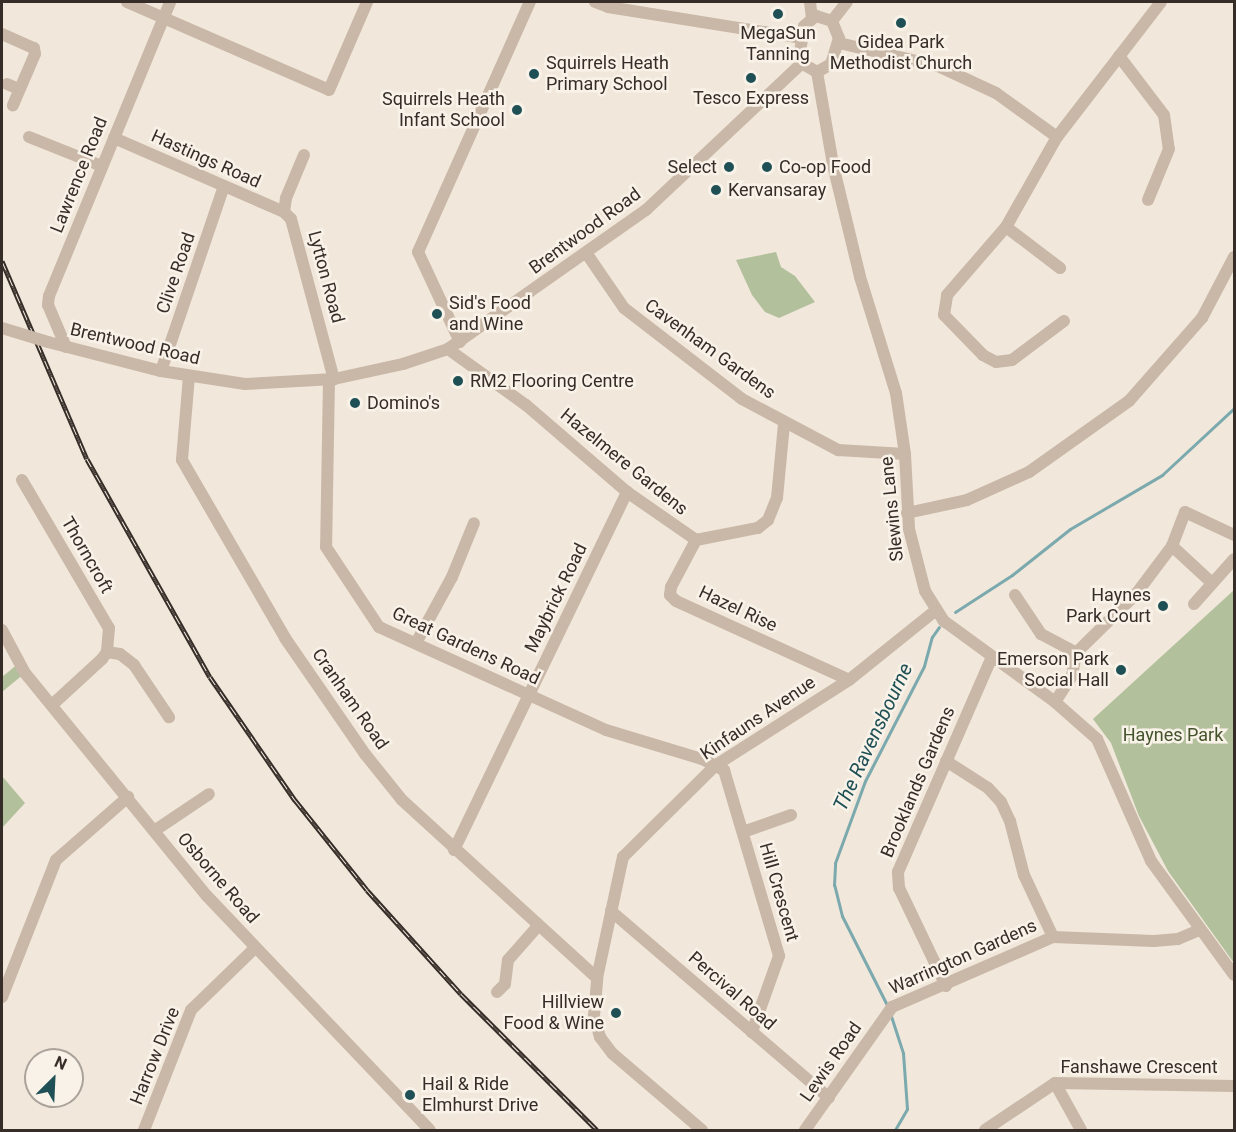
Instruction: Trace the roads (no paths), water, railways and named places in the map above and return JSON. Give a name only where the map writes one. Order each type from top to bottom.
[{"type":"street","points":[[127,2],[329,90],[367,2]]},
{"type":"street","name":"Lawrence Road","points":[[66,347],[48,305],[49,296],[170,2]]},
{"type":"street","points":[[460,342],[418,252],[530,2]]},
{"type":"street","points":[[594,2],[608,7],[801,38]]},
{"type":"street","points":[[810,2],[812,18]]},
{"type":"street","points":[[832,21],[847,2]]},
{"type":"street","points":[[1064,321],[1012,360],[996,362],[944,315],[947,295],[1006,227],[1057,137],[1161,2]]},
{"type":"street","points":[[824,16],[832,21],[839,33],[839,43],[831,64],[817,72],[803,62],[801,38],[804,27],[812,18],[824,16]]},
{"type":"street","points":[[2,34],[34,48],[13,105]]},
{"type":"street","points":[[839,43],[938,66],[996,93],[1057,137]]},
{"type":"street","points":[[1119,56],[1164,115],[1169,149],[1148,200]]},
{"type":"street","name":"Brentwood Road","points":[[2,328],[161,371],[245,384],[332,379],[403,364],[448,349],[460,342],[587,254],[678,182],[803,62]]},
{"type":"street","name":"Slewins Lane","points":[[817,72],[833,165],[870,315],[896,393],[905,454],[907,513],[916,567],[936,610],[992,657],[1056,702],[1096,739],[1150,861],[1234,975]]},
{"type":"street","points":[[7,84],[19,89]]},
{"type":"street","points":[[29,137],[102,166]]},
{"type":"street","name":"Hastings Road","points":[[114,138],[284,212]]},
{"type":"street","points":[[284,212],[286,198],[303,154]]},
{"type":"street","name":"Clive Road","points":[[161,371],[224,186]]},
{"type":"street","name":"Lytton Road","points":[[284,212],[291,219],[332,379]]},
{"type":"street","points":[[1006,227],[1060,268]]},
{"type":"street","name":"Cavenham Gardens","points":[[587,254],[624,308],[742,399],[784,424],[838,450],[905,454]]},
{"type":"street","points":[[907,513],[967,500],[1029,472],[1129,401],[1202,318],[1234,257]]},
{"type":"street","name":"Hazelmere Gardens","points":[[448,349],[526,405],[627,492],[696,540],[758,528],[768,520],[777,498],[784,424]]},
{"type":"street","name":"Cranham Road","points":[[189,376],[182,460],[285,638],[365,754],[402,800],[537,927],[597,978]]},
{"type":"street","name":"Great Gardens Road","points":[[332,379],[326,547],[379,627],[606,730],[716,765]]},
{"type":"street","name":"Thorncroft","points":[[22,480],[108,628],[107,652]]},
{"type":"street","name":"Maybrick Road","points":[[454,850],[627,492]]},
{"type":"street","points":[[1056,702],[1072,676],[1076,653],[1136,594],[1172,546],[1185,512],[1234,535]]},
{"type":"street","points":[[416,643],[452,577],[474,523]]},
{"type":"street","name":"Hazel Rise","points":[[696,540],[670,587],[670,595],[676,601],[849,680]]},
{"type":"street","points":[[1172,546],[1212,584]]},
{"type":"street","points":[[1194,604],[1234,559]]},
{"type":"street","points":[[1015,595],[1041,634],[1076,653]]},
{"type":"street","name":"Kinfauns Avenue","points":[[702,1131],[612,1053],[600,1037],[594,1016],[597,978],[623,857],[716,765],[849,680],[936,610]]},
{"type":"street","name":"Osborne Road","points":[[2,630],[22,669],[154,831],[255,948],[430,1131]]},
{"type":"street","points":[[52,705],[107,652],[120,654],[134,664],[169,717]]},
{"type":"street","name":"Brooklands Gardens","points":[[946,987],[898,880],[946,761],[992,657]]},
{"type":"street","points":[[946,761],[988,788],[1001,802],[1010,821],[1024,875],[1053,937]]},
{"type":"street","name":"Hill Crescent","points":[[716,765],[724,770],[779,956],[752,1032]]},
{"type":"street","points":[[154,831],[208,794]]},
{"type":"street","points":[[2,997],[56,860],[128,797]]},
{"type":"street","points":[[743,832],[791,815]]},
{"type":"street","name":"Percival Road","points":[[611,911],[829,1098]]},
{"type":"street","points":[[497,992],[506,984],[508,960],[537,927]]},
{"type":"street","name":"Warrington Gardens","points":[[889,1011],[1053,937],[1154,941],[1178,939],[1199,930]]},
{"type":"street","name":"Harrow Drive","points":[[144,1131],[191,1010],[255,948]]},
{"type":"street","name":"Lewis Road","points":[[805,1131],[864,1052],[889,1011]]},
{"type":"street","points":[[1055,1083],[1081,1131]]},
{"type":"street","name":"Fanshawe Crescent","points":[[985,1131],[1055,1083],[1234,1086]]},
{"type":"waterway","name":"The Ravensbourne","points":[[955,612],[1012,575],[1070,529],[1162,475],[1234,408]]},
{"type":"waterway","name":"The Ravensbourne","points":[[888,1007],[842,916],[834,885],[835,863],[865,781],[924,666],[932,637],[939,627]]},
{"type":"waterway","name":"The Ravensbourne","points":[[891,1016],[903,1053],[907,1109],[895,1130]]},
{"type":"railway","points":[[2,261],[87,459],[210,677],[295,800],[367,890],[461,994],[597,1130]]},
{"type":"place","name":"MegaSun Tanning","points":[[778,14]]},
{"type":"place","name":"Gidea Park Methodist Church","points":[[901,23]]},
{"type":"place","name":"Squirrels Heath Primary School","points":[[534,74]]},
{"type":"place","name":"Tesco Express","points":[[751,78]]},
{"type":"place","name":"Squirrels Heath Infant School","points":[[517,110]]},
{"type":"place","name":"Select","points":[[729,167]]},
{"type":"place","name":"Co-op Food","points":[[767,167]]},
{"type":"place","name":"Kervansaray","points":[[716,190]]},
{"type":"place","name":"Sid's Food and Wine","points":[[437,314]]},
{"type":"place","name":"RM2 Flooring Centre","points":[[458,381]]},
{"type":"place","name":"Domino's","points":[[355,403]]},
{"type":"place","name":"Haynes Park Court","points":[[1163,606]]},
{"type":"place","name":"Emerson Park Social Hall","points":[[1121,670]]},
{"type":"place","name":"Hillview Food & Wine","points":[[616,1013]]},
{"type":"place","name":"Hail & Ride Elmhurst Drive","points":[[410,1095]]},
{"type":"park label","name":"Haynes Park","points":[[1173,735]]}]
